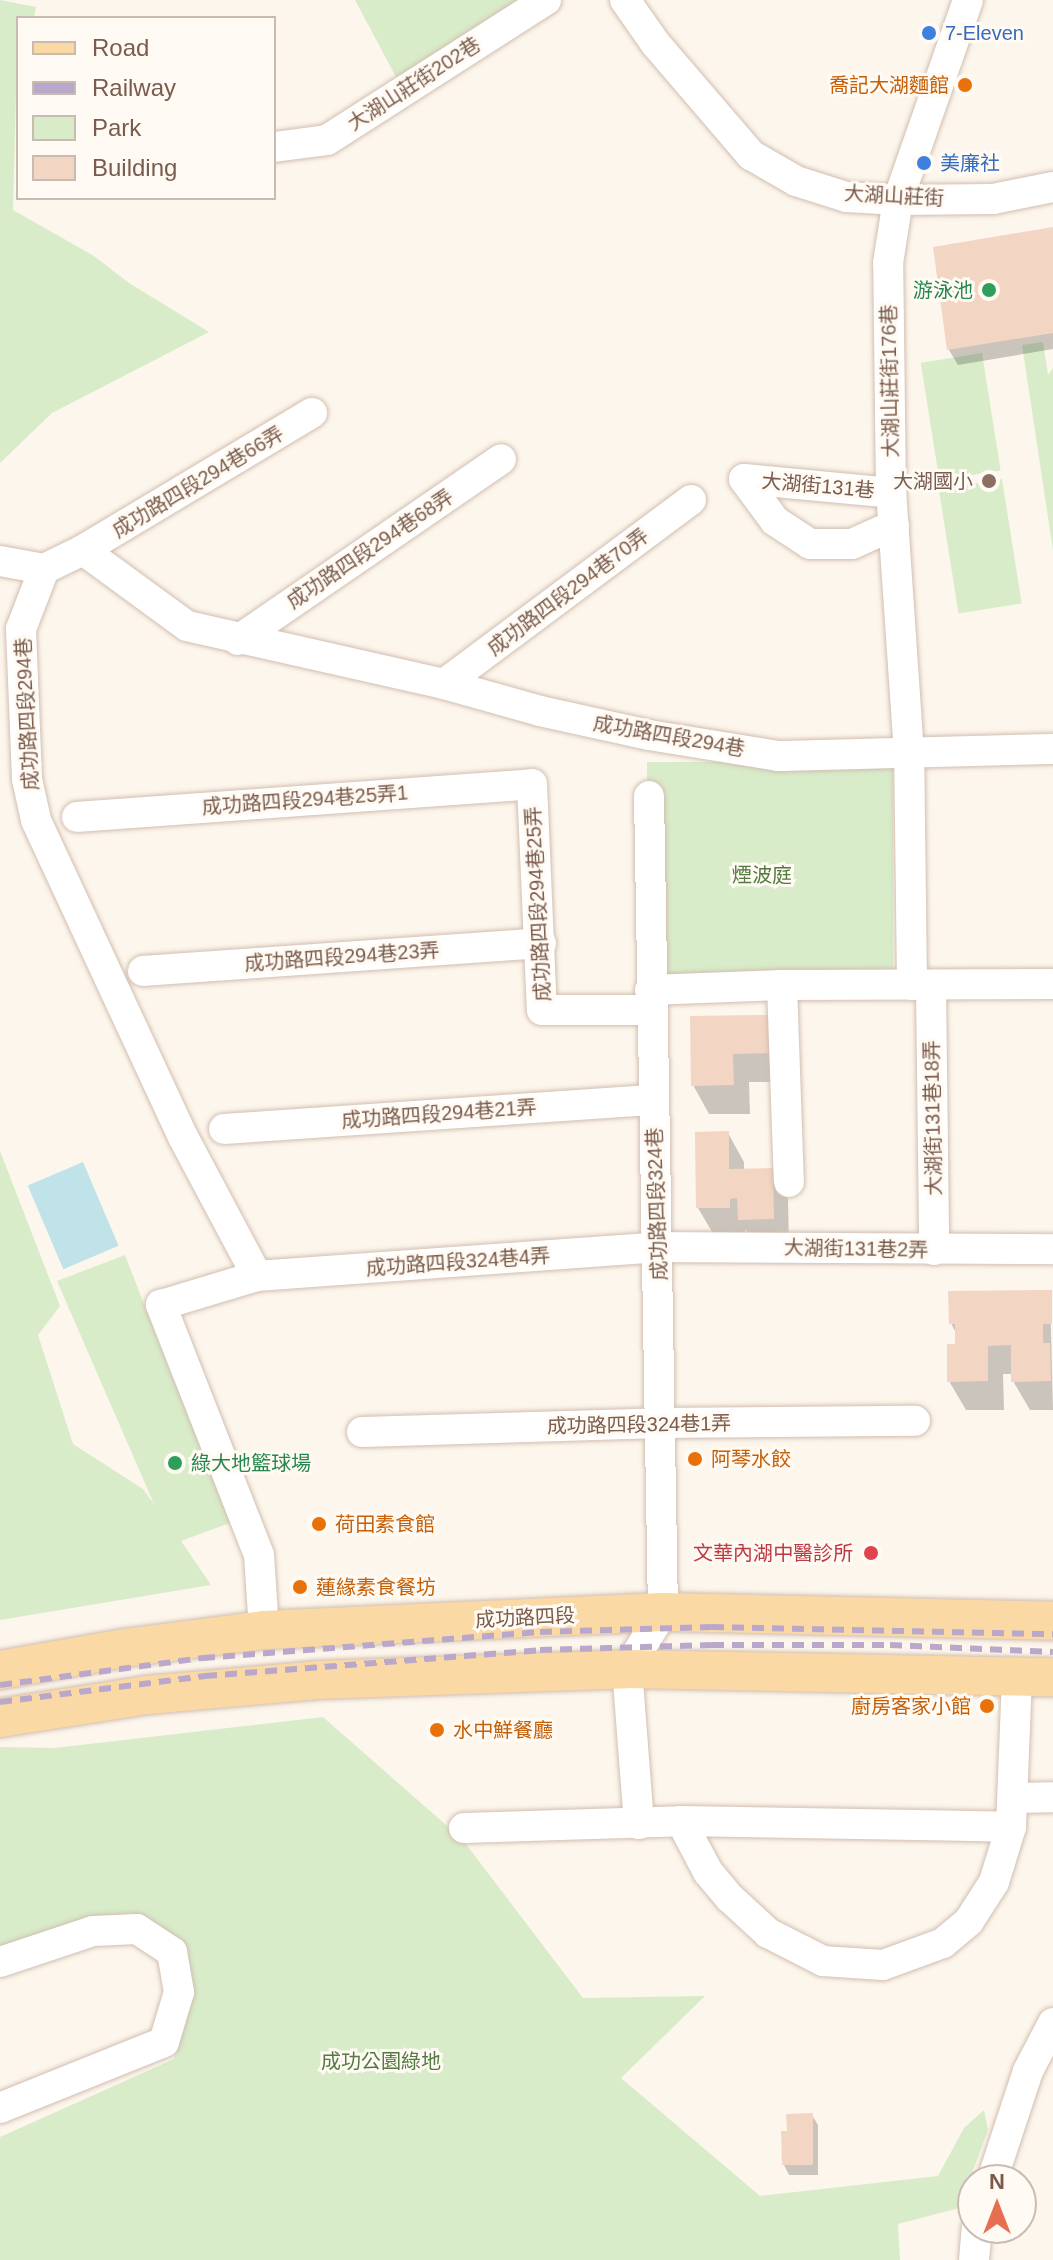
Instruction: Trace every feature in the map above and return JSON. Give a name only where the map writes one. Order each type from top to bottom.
[{"type":"main road","name":"成功路四段","points":[[0,1670],[125,1648],[264,1630],[663,1612],[1053,1621]]},
{"type":"main road","points":[[0,1718],[147,1695],[299,1681],[627,1669],[1035,1676]]},
{"type":"street","name":"大湖山莊街202巷","points":[[276,147],[327,140],[546,0]]},
{"type":"street","name":"大湖山莊街","points":[[625,0],[655,43],[751,155],[796,181],[846,197],[898,200],[993,199],[1053,187]]},
{"type":"street","name":"大湖山莊街176巷","points":[[909,754],[891,493],[888,263],[898,200],[968,0]]},
{"type":"street","name":"成功路四段294巷66弄","points":[[83,550],[312,413]]},
{"type":"street","name":"成功路四段294巷68弄","points":[[238,640],[501,459]]},
{"type":"street","name":"大湖街131巷","points":[[891,493],[744,479],[775,521],[810,544],[852,544],[894,525]]},
{"type":"street","name":"成功路四段294巷70弄","points":[[444,684],[691,500]]},
{"type":"street","points":[[0,561],[44,569],[83,550]]},
{"type":"street","name":"成功路四段294巷","points":[[83,550],[187,626],[238,640],[444,684],[540,711],[649,735],[778,756],[1053,749]]},
{"type":"street","name":"成功路四段294巷","points":[[44,569],[21,629],[27,779],[36,820],[183,1137],[257,1276]]},
{"type":"street","name":"大湖街131巷18弄","points":[[909,754],[934,1250]]},
{"type":"street","name":"成功路四段294巷25弄1","points":[[77,817],[532,784]]},
{"type":"street","name":"成功路四段294巷25弄","points":[[532,784],[542,1010],[651,1000]]},
{"type":"street","name":"成功路四段324巷","points":[[649,796],[663,1612]]},
{"type":"street","name":"成功路四段294巷23弄","points":[[143,971],[541,943]]},
{"type":"street","points":[[651,1000],[782,985],[1053,984]]},
{"type":"street","points":[[782,985],[789,1182]]},
{"type":"street","name":"成功路四段294巷21弄","points":[[224,1129],[654,1100]]},
{"type":"street","name":"成功路四段324巷4弄","points":[[257,1276],[659,1247]]},
{"type":"street","name":"大湖街131巷2弄","points":[[659,1247],[1053,1249]]},
{"type":"street","points":[[257,1276],[161,1305],[259,1555],[264,1630]]},
{"type":"street","name":"成功路四段324巷1弄","points":[[362,1432],[661,1423],[915,1421]]},
{"type":"street","points":[[639,1824],[627,1669],[663,1612]]},
{"type":"street","points":[[681,1821],[708,1872],[768,1933],[823,1961],[883,1965],[943,1943],[969,1921],[994,1882],[1013,1813],[1035,1676]]},
{"type":"street","points":[[464,1828],[1013,1813],[1053,1797]]},
{"type":"street","points":[[0,1962],[93,1931],[137,1929],[172,1952],[179,1992],[164,2042],[0,2108]]},
{"type":"street","points":[[997,2164],[1028,2071],[1053,2023]]},
{"type":"green space","points":[[0,0],[36,7],[34,16],[16,16],[13,210],[94,256],[129,283],[209,332],[52,413],[0,463]]},
{"type":"green space","points":[[355,0],[546,0],[396,77]]},
{"type":"green space","points":[[1043,342],[1048,375],[1053,368],[1053,550],[1022,345]]},
{"type":"green space","points":[[982,353],[1001,471],[939,480],[921,363]]},
{"type":"green space","points":[[1002,479],[1022,603],[958,613],[939,489]]},
{"type":"green space","name":"煙波庭","points":[[647,762],[893,762],[893,990],[647,990]]},
{"type":"green space","points":[[0,1151],[60,1306],[38,1335],[73,1444],[143,1489],[154,1504],[57,1281],[125,1255],[173,1379],[238,1520],[181,1541],[211,1585],[0,1620]]},
{"type":"green space","name":"成功公園綠地","points":[[323,1717],[462,1839],[583,1998],[705,1996],[621,2078],[760,2196],[938,2176],[964,2128],[984,2110],[988,2130],[975,2164],[957,2164],[957,2209],[898,2224],[900,2260],[0,2260],[0,2137],[174,2059],[194,1991],[183,1944],[131,1913],[0,1949],[0,1747],[54,1748]]},
{"type":"water","points":[[83,1162],[119,1246],[63,1269],[28,1185]]},
{"type":"building","name":"游泳池","points":[[1053,227],[1053,333],[947,350],[933,247]]},
{"type":"building","points":[[770,1015],[771,1053],[733,1054],[734,1085],[691,1086],[690,1016]]},
{"type":"building","points":[[729,1131],[729,1169],[773,1168],[774,1219],[738,1220],[737,1198],[730,1199],[730,1208],[696,1208],[695,1132]]},
{"type":"building","points":[[1052,1290],[1052,1324],[1043,1324],[1043,1343],[1050,1343],[1051,1381],[1011,1382],[1011,1345],[988,1346],[988,1381],[947,1382],[947,1344],[955,1344],[955,1324],[949,1324],[948,1291]]},
{"type":"building","points":[[813,2113],[813,2165],[782,2165],[781,2131],[787,2131],[786,2114]]},
{"type":"railway","points":[[0,1685],[203,1658],[540,1632],[712,1627],[1053,1634]]},
{"type":"railway","points":[[0,1702],[205,1676],[540,1650],[712,1645],[890,1645],[1053,1652]]},
{"type":"place","name":"7-Eleven","points":[[929,33]]},
{"type":"place","name":"喬記大湖麵館","points":[[965,85]]},
{"type":"place","name":"美廉社","points":[[924,163]]},
{"type":"place","name":"游泳池","points":[[989,290]]},
{"type":"place","name":"大湖國小","points":[[989,481]]},
{"type":"place","name":"阿琴水餃","points":[[695,1459]]},
{"type":"place","name":"綠大地籃球場","points":[[175,1463]]},
{"type":"place","name":"荷田素食館","points":[[319,1524]]},
{"type":"place","name":"文華內湖中醫診所","points":[[871,1553]]},
{"type":"place","name":"蓮緣素食餐坊","points":[[300,1587]]},
{"type":"place","name":"廚房客家小館","points":[[987,1706]]},
{"type":"place","name":"水中鮮餐廳","points":[[437,1730]]}]
